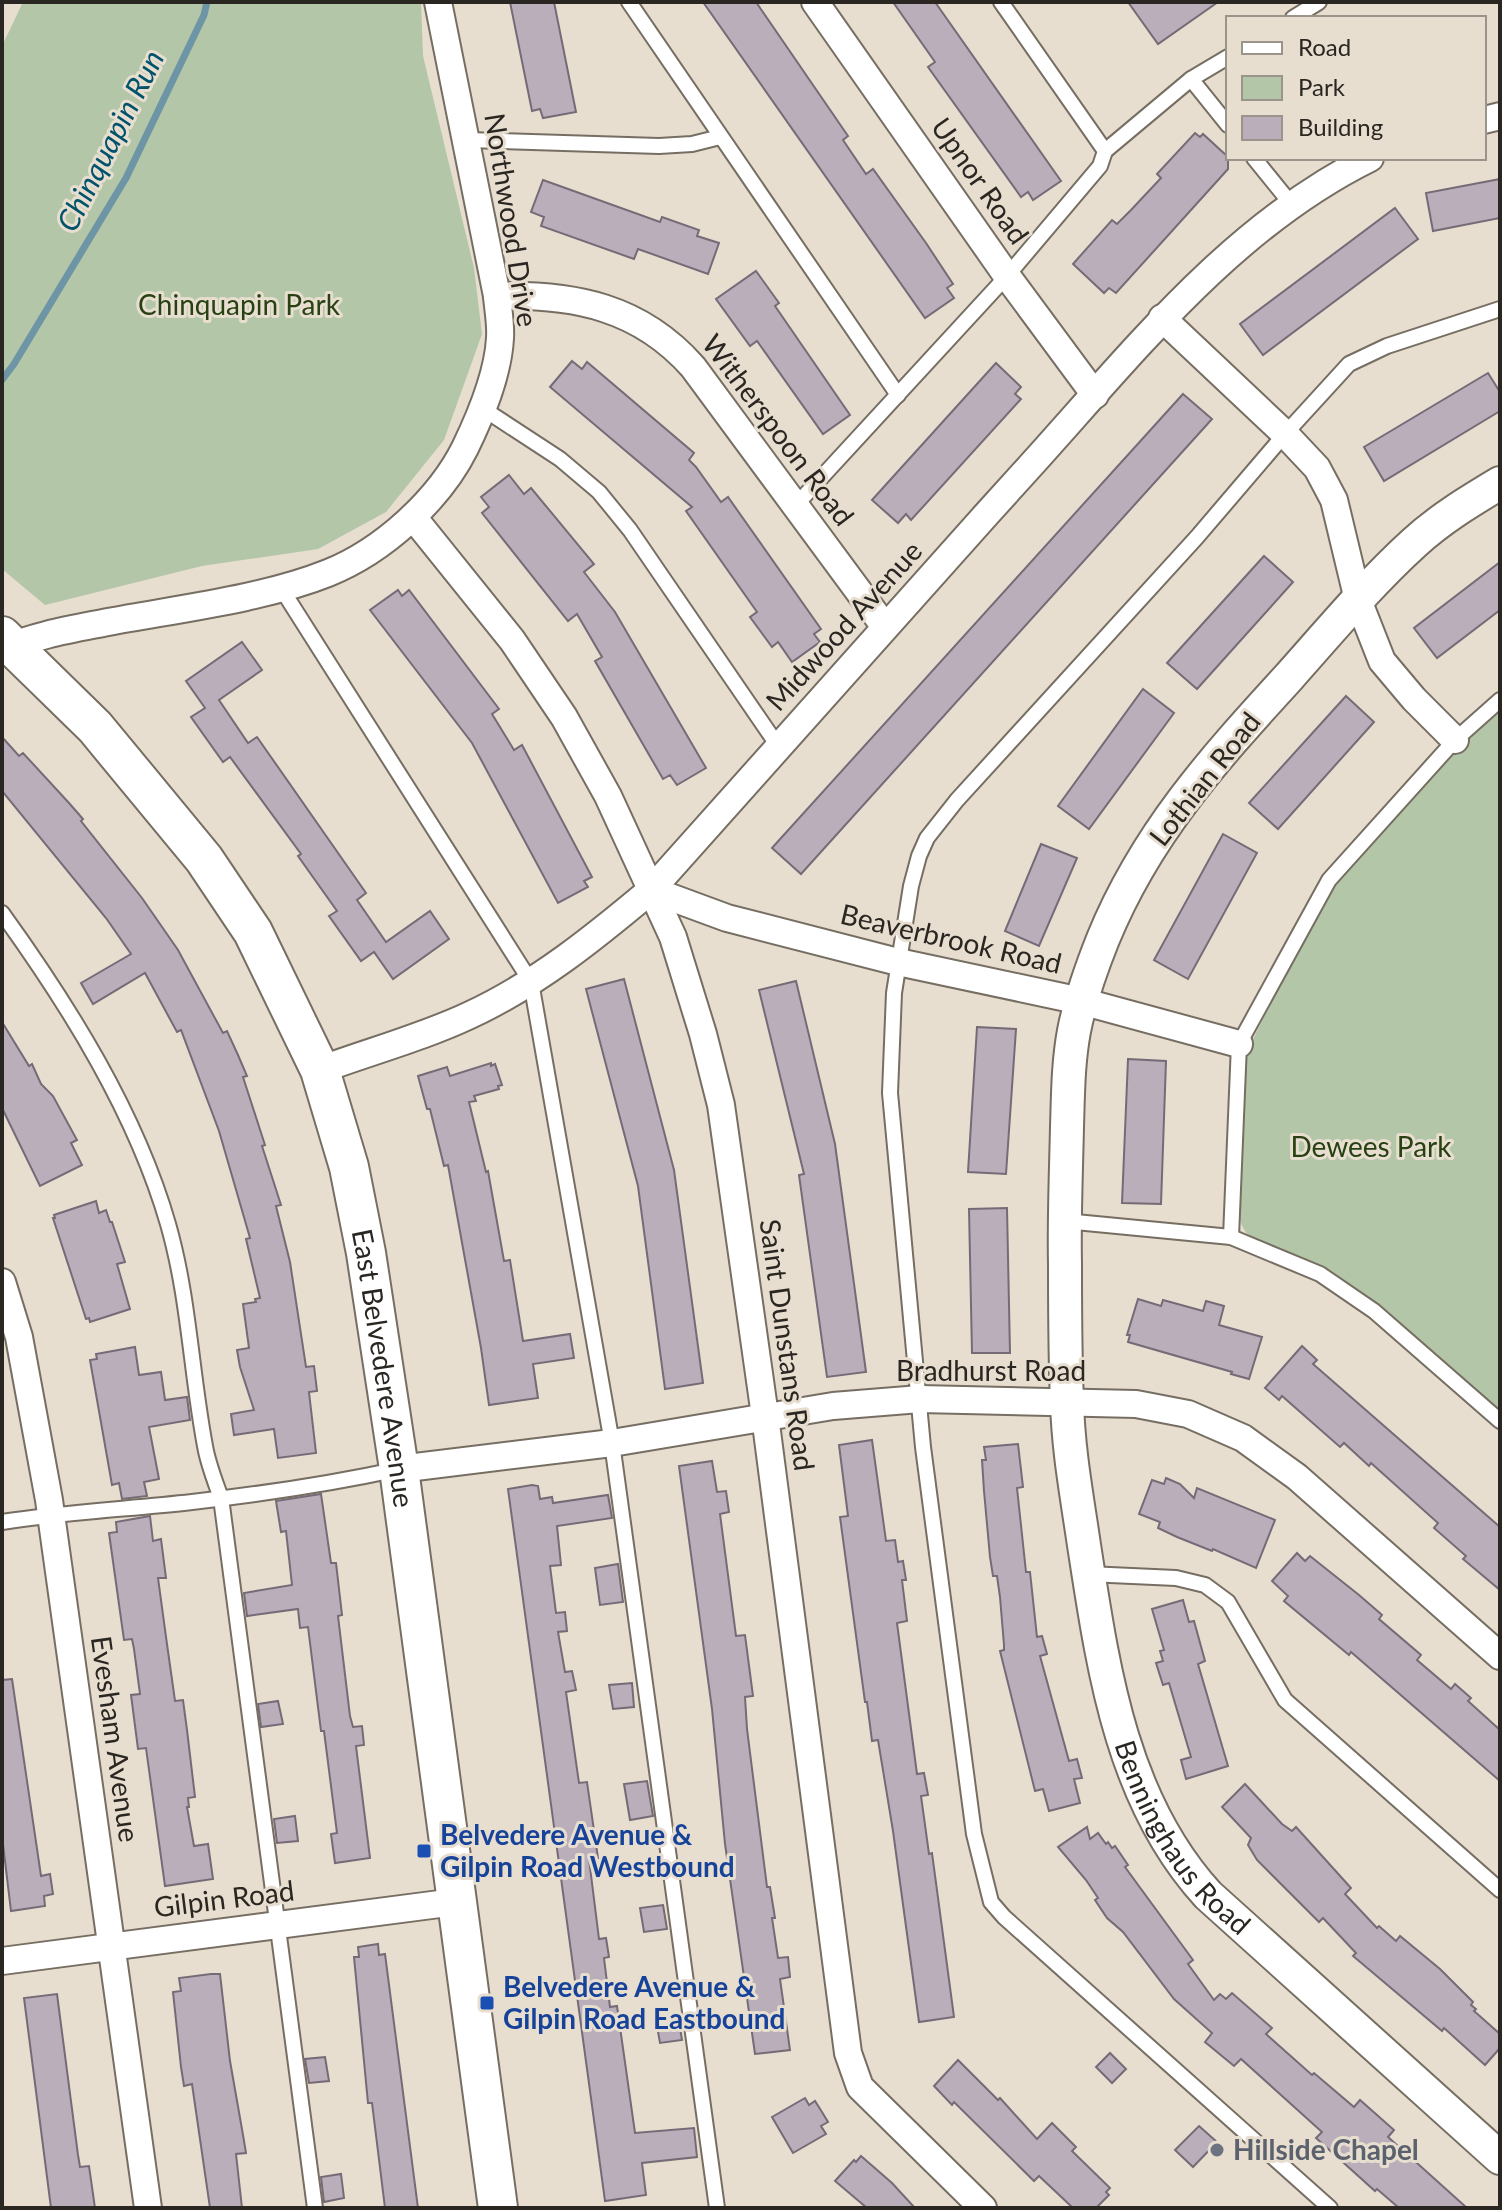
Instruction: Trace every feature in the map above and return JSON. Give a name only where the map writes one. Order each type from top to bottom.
[{"type":"main road","name":"East Belvedere Avenue","points":[[6,644],[95,727],[204,859],[253,932],[320,1070],[349,1167],[366,1253],[399,1469],[498,2208]]},
{"type":"street","name":"Northwood Drive","points":[[6,644],[281,588],[330,573],[368,551],[413,517],[452,473],[482,408],[494,372],[500,338],[497,296],[438,2]]},
{"type":"street","name":"Upnor Road","points":[[815,2],[1007,276],[1095,395]]},
{"type":"street","name":"Midwood Avenue","points":[[320,1070],[469,1016],[531,982],[584,946],[651,890],[1162,318],[1258,231],[1334,177],[1366,160]]},
{"type":"street","name":"Witherspoon Road","points":[[497,296],[540,294],[600,306],[650,328],[674,346],[693,367],[885,627]]},
{"type":"street","points":[[1162,318],[1317,468],[1334,500],[1358,600],[1382,661],[1455,740]]},
{"type":"street","name":"Lothian Road","points":[[1067,1403],[1064,1221],[1069,1067],[1081,1001],[1103,940],[1127,889],[1183,797],[1210,763],[1358,600],[1416,541],[1500,483]]},
{"type":"street","name":"Saint Dunstans Road","points":[[413,517],[512,640],[564,717],[608,796],[673,937],[721,1105],[848,2053],[860,2087],[983,2208]]},
{"type":"street","name":"Beaverbrook Road","points":[[651,890],[727,918],[898,962],[1081,1001],[1239,1044]]},
{"type":"street","name":"Evesham Avenue","points":[[2,1282],[19,1337],[51,1514],[148,2208]]},
{"type":"street","name":"Bradhurst Road","points":[[399,1469],[612,1443],[765,1416],[920,1399],[1136,1404],[1188,1414],[1243,1438],[1297,1477],[1500,1656]]},
{"type":"street","name":"Benninghaus Road","points":[[1067,1403],[1072,1467],[1088,1574],[1115,1719],[1151,1812],[1171,1850],[1208,1895],[1500,2158]]},
{"type":"street","name":"Gilpin Road","points":[[2,1961],[455,1902]]},
{"type":"lane","points":[[629,2],[898,395]]},
{"type":"lane","points":[[1001,2],[1105,151]]},
{"type":"lane","points":[[1296,16],[1319,2]]},
{"type":"lane","points":[[796,505],[1007,276],[1100,166],[1105,151],[1191,79],[1226,58]]},
{"type":"lane","points":[[1191,79],[1226,123]]},
{"type":"lane","points":[[467,140],[659,146],[692,144],[720,137]]},
{"type":"lane","points":[[1256,160],[1292,205]]},
{"type":"lane","points":[[1330,2208],[1004,1917],[991,1902],[974,1834],[923,1447],[903,1254],[890,1093],[898,962],[911,886],[927,838],[1349,364],[1387,346],[1500,309]]},
{"type":"lane","points":[[482,408],[560,459],[599,492],[630,530],[778,746]]},
{"type":"lane","points":[[281,588],[531,982],[612,1443],[717,2208]]},
{"type":"lane","points":[[1231,1237],[1239,1044],[1329,880],[1455,740],[1500,700]]},
{"type":"lane","points":[[2,913],[71,1014],[89,1046],[142,1154],[168,1224],[190,1329],[205,1449],[221,1498],[315,2208]]},
{"type":"lane","points":[[1064,1221],[1231,1237],[1320,1274],[1374,1311],[1500,1421]]},
{"type":"lane","points":[[2,1522],[326,1485],[399,1469]]},
{"type":"lane","points":[[1088,1574],[1176,1578],[1205,1585],[1228,1602],[1285,1700],[1500,1890]]},
{"type":"green space","name":"Chinquapin Park","points":[[23,2],[421,2],[423,56],[474,268],[482,334],[444,440],[386,512],[318,549],[202,566],[45,605],[2,569],[2,46]]},
{"type":"green space","name":"Dewees Park","points":[[1500,712],[1500,1410],[1360,1294],[1300,1256],[1258,1242],[1243,1228],[1240,1218],[1247,1051],[1287,971],[1335,885],[1461,746]]},
{"type":"building","points":[[510,2],[554,2],[576,112],[543,118],[540,109],[532,111]]},
{"type":"building","points":[[703,2],[756,2],[848,136],[843,140],[866,174],[873,169],[926,243],[953,284],[947,288],[954,298],[925,318]]},
{"type":"building","points":[[893,2],[935,2],[1061,181],[1033,200],[1028,192],[1021,197],[928,67],[935,62]]},
{"type":"building","points":[[1128,2],[1218,2],[1158,44]]},
{"type":"building","points":[[1195,133],[1200,137],[1203,134],[1228,160],[1228,169],[1116,293],[1109,288],[1104,293],[1073,264],[1112,220],[1117,224],[1161,178],[1157,174]]},
{"type":"building","points":[[1500,179],[1500,218],[1433,231],[1426,193]]},
{"type":"building","points":[[543,180],[660,222],[662,217],[699,230],[697,236],[719,243],[708,274],[638,249],[634,259],[541,226],[544,217],[531,212]]},
{"type":"building","points":[[1395,208],[1418,239],[1263,355],[1240,324]]},
{"type":"building","points":[[756,271],[779,303],[775,306],[850,415],[823,434],[757,341],[750,346],[716,299]]},
{"type":"building","points":[[572,361],[582,369],[587,362],[694,453],[689,460],[721,502],[728,497],[821,629],[814,634],[820,642],[792,662],[778,642],[772,647],[750,617],[757,612],[686,511],[692,507],[550,387]]},
{"type":"building","points":[[996,363],[1021,387],[1015,394],[1021,399],[911,520],[906,514],[898,523],[872,500]]},
{"type":"building","points":[[1488,373],[1500,392],[1500,411],[1384,481],[1364,447]]},
{"type":"building","points":[[1183,394],[1212,419],[801,874],[772,848]]},
{"type":"building","points":[[509,475],[524,494],[531,488],[594,564],[584,572],[615,612],[706,768],[677,785],[670,775],[663,779],[595,661],[602,657],[577,614],[568,621],[482,513],[489,507],[481,497]]},
{"type":"building","points":[[1264,556],[1293,582],[1197,689],[1167,663]]},
{"type":"building","points":[[1500,562],[1500,610],[1437,658],[1414,628]]},
{"type":"building","points":[[398,590],[402,596],[409,590],[499,709],[492,714],[514,750],[522,745],[592,877],[584,881],[588,887],[558,903],[472,743],[370,610]]},
{"type":"building","points":[[242,642],[262,670],[219,700],[248,743],[257,737],[366,893],[357,900],[386,942],[430,911],[449,939],[393,979],[374,952],[361,961],[329,916],[337,911],[298,856],[301,854],[230,757],[223,762],[191,717],[205,708],[186,681]]},
{"type":"building","points":[[1143,689],[1174,713],[1089,829],[1058,806]]},
{"type":"building","points":[[1346,696],[1374,722],[1278,829],[1249,803]]},
{"type":"building","points":[[2,737],[19,756],[23,753],[83,819],[81,821],[142,898],[178,950],[238,1055],[247,1076],[243,1077],[281,1205],[276,1206],[290,1262],[306,1367],[314,1366],[317,1391],[309,1392],[316,1453],[278,1458],[274,1429],[234,1435],[231,1414],[254,1410],[237,1350],[249,1348],[243,1304],[256,1302],[255,1299],[260,1298],[246,1239],[250,1238],[219,1131],[181,1030],[177,1032],[145,973],[93,1004],[81,983],[131,954],[106,918],[2,791]]},
{"type":"building","points":[[1223,834],[1257,853],[1188,979],[1154,960]]},
{"type":"building","points":[[1041,844],[1077,858],[1039,946],[1005,931]]},
{"type":"building","points":[[624,979],[674,1170],[703,1383],[665,1389],[638,1186],[586,989]]},
{"type":"building","points":[[796,981],[835,1144],[866,1372],[827,1377],[799,1175],[804,1174],[759,990]]},
{"type":"building","points":[[2,1022],[29,1066],[32,1064],[41,1084],[53,1096],[77,1140],[71,1143],[82,1165],[40,1186],[2,1108]]},
{"type":"building","points":[[977,1027],[1016,1029],[1006,1174],[968,1172]]},
{"type":"building","points":[[1128,1059],[1166,1061],[1161,1204],[1122,1203]]},
{"type":"building","points":[[491,1063],[491,1066],[495,1064],[502,1085],[498,1086],[499,1089],[474,1096],[476,1101],[469,1102],[488,1171],[504,1261],[510,1260],[523,1341],[570,1334],[574,1358],[533,1364],[538,1398],[489,1405],[448,1165],[444,1166],[418,1076],[447,1067],[450,1076]]},
{"type":"building","points":[[96,1201],[99,1213],[106,1210],[112,1222],[125,1262],[117,1264],[130,1309],[90,1322],[89,1318],[86,1319],[53,1218],[54,1215]]},
{"type":"building","points":[[1007,1208],[1010,1353],[972,1353],[969,1209]]},
{"type":"building","points":[[1138,1299],[1161,1306],[1163,1300],[1203,1311],[1206,1301],[1224,1306],[1219,1325],[1262,1337],[1249,1379],[1128,1342],[1130,1335],[1127,1335]]},
{"type":"building","points":[[1302,1346],[1317,1360],[1313,1364],[1500,1527],[1500,1590],[1463,1559],[1466,1556],[1434,1528],[1438,1523],[1371,1463],[1369,1466],[1344,1443],[1340,1447],[1282,1396],[1279,1400],[1265,1388]]},
{"type":"building","points":[[135,1347],[139,1375],[161,1372],[165,1400],[187,1397],[190,1420],[149,1427],[159,1479],[144,1482],[147,1496],[122,1499],[119,1483],[112,1485],[90,1360],[97,1359],[96,1354]]},
{"type":"building","points":[[872,1440],[886,1541],[895,1540],[898,1562],[903,1561],[906,1580],[902,1580],[907,1621],[897,1623],[917,1774],[924,1773],[928,1795],[921,1796],[929,1854],[932,1853],[954,2017],[919,2022],[878,1740],[872,1741],[865,1702],[840,1517],[848,1516],[839,1445]]},
{"type":"building","points":[[1018,1444],[1023,1487],[1017,1488],[1026,1572],[1030,1572],[1037,1637],[1042,1636],[1047,1654],[1040,1656],[1069,1761],[1077,1759],[1082,1778],[1074,1779],[1080,1803],[1049,1811],[1043,1789],[1035,1791],[1000,1651],[1004,1650],[1004,1645],[1000,1597],[990,1557],[984,1491],[984,1447]]},
{"type":"building","points":[[712,1461],[717,1492],[726,1491],[729,1512],[720,1514],[736,1636],[745,1635],[753,1696],[745,1697],[747,1729],[767,1887],[770,1887],[775,1918],[772,1918],[778,1958],[788,1957],[790,1977],[780,1979],[790,2050],[755,2054],[725,1844],[712,1709],[679,1466]]},
{"type":"building","points":[[1166,1478],[1180,1484],[1194,1498],[1197,1488],[1275,1520],[1256,1568],[1177,1537],[1158,1528],[1160,1522],[1139,1514],[1152,1480],[1164,1484]]},
{"type":"building","points":[[538,1486],[540,1499],[552,1497],[553,1503],[608,1495],[612,1518],[557,1526],[561,1565],[550,1566],[556,1613],[565,1612],[567,1631],[558,1632],[565,1672],[572,1671],[576,1690],[566,1692],[579,1783],[587,1782],[598,1858],[589,1859],[599,1939],[606,1938],[609,1957],[604,1958],[610,2007],[617,2006],[635,2133],[694,2128],[697,2157],[642,2163],[646,2195],[605,2201],[508,1489]]},
{"type":"building","points":[[321,1494],[331,1563],[336,1563],[342,1615],[338,1616],[350,1716],[353,1727],[362,1726],[364,1745],[356,1746],[370,1858],[335,1863],[331,1834],[337,1833],[308,1627],[300,1628],[298,1609],[247,1616],[244,1593],[292,1585],[286,1531],[281,1532],[276,1501]]},
{"type":"building","points":[[150,1516],[153,1541],[161,1539],[166,1578],[158,1578],[166,1637],[175,1701],[183,1700],[187,1730],[195,1797],[188,1798],[187,1807],[194,1846],[208,1844],[213,1879],[165,1886],[146,1748],[138,1749],[131,1695],[140,1694],[134,1649],[132,1639],[124,1640],[109,1533],[117,1532],[116,1522]]},
{"type":"building","points":[[1297,1553],[1305,1561],[1310,1556],[1382,1615],[1379,1619],[1421,1655],[1417,1660],[1451,1689],[1455,1684],[1471,1698],[1468,1701],[1500,1730],[1500,1781],[1351,1652],[1349,1655],[1284,1601],[1288,1596],[1272,1581]]},
{"type":"building","points":[[618,1564],[623,1602],[600,1605],[595,1568]]},
{"type":"building","points":[[1183,1600],[1189,1622],[1194,1621],[1205,1661],[1198,1664],[1228,1766],[1186,1779],[1181,1760],[1191,1757],[1169,1683],[1163,1685],[1156,1663],[1163,1661],[1160,1651],[1164,1650],[1152,1609]]},
{"type":"building","points":[[12,1679],[41,1876],[50,1874],[53,1894],[44,1896],[45,1906],[11,1911],[2,1836],[2,1680]]},
{"type":"building","points":[[632,1683],[634,1707],[613,1709],[609,1685]]},
{"type":"building","points":[[278,1701],[283,1724],[261,1727],[258,1704]]},
{"type":"building","points":[[647,1781],[653,1816],[630,1820],[624,1784]]},
{"type":"building","points":[[1245,1784],[1282,1824],[1292,1831],[1296,1827],[1351,1888],[1345,1894],[1377,1928],[1379,1926],[1396,1941],[1400,1936],[1473,2002],[1474,2011],[1500,2034],[1500,2048],[1485,2065],[1444,2028],[1442,2031],[1353,1956],[1356,1953],[1323,1918],[1319,1922],[1257,1860],[1248,1845],[1251,1838],[1222,1807]]},
{"type":"building","points":[[295,1816],[298,1841],[277,1843],[274,1819]]},
{"type":"building","points":[[1087,1827],[1090,1839],[1098,1833],[1106,1844],[1108,1842],[1112,1848],[1115,1846],[1128,1865],[1125,1867],[1193,1960],[1188,1964],[1214,2000],[1220,1994],[1226,1999],[1232,1993],[1272,2028],[1266,2034],[1312,2075],[1314,2073],[1354,2107],[1360,2100],[1394,2130],[1388,2137],[1467,2208],[1399,2208],[1377,2189],[1375,2191],[1316,2138],[1322,2132],[1241,2059],[1234,2066],[1205,2042],[1212,2033],[1174,1999],[1123,1932],[1107,1918],[1086,1880],[1058,1847]]},
{"type":"building","points":[[663,1905],[667,1929],[644,1932],[640,1908]]},
{"type":"building","points":[[378,1944],[379,1955],[385,1954],[418,2208],[385,2208],[372,2103],[368,2103],[354,1957],[359,1957],[358,1947]]},
{"type":"building","points":[[220,1974],[230,2061],[246,2153],[236,2154],[242,2208],[210,2208],[192,2084],[184,2086],[181,2067],[173,1992],[181,1991],[179,1978]]},
{"type":"building","points":[[57,1994],[80,2167],[89,2166],[95,2208],[51,2208],[24,1998]]},
{"type":"building","points":[[678,2016],[682,2040],[660,2043],[656,2020]]},
{"type":"building","points":[[1110,2053],[1126,2069],[1112,2083],[1096,2067]]},
{"type":"building","points":[[325,2057],[329,2081],[309,2083],[305,2059]]},
{"type":"building","points":[[958,2060],[998,2100],[1000,2098],[1037,2139],[1052,2123],[1076,2147],[1072,2151],[1110,2188],[1106,2192],[1109,2195],[1096,2208],[1073,2208],[1039,2176],[1034,2181],[934,2086]]},
{"type":"building","points":[[805,2098],[809,2105],[815,2101],[828,2122],[821,2126],[826,2134],[793,2153],[772,2117]]},
{"type":"building","points":[[1199,2126],[1217,2142],[1193,2167],[1175,2150]]},
{"type":"building","points":[[861,2156],[915,2208],[867,2208],[835,2181]]},
{"type":"building","points":[[341,2174],[344,2198],[324,2202],[321,2177]]},
{"type":"waterway","name":"Chinquapin Run","points":[[2,380],[126,178],[204,15],[207,2]]},
{"type":"place","name":"Belvedere Avenue & Gilpin Road Westbound","points":[[424,1851]]},
{"type":"place","name":"Belvedere Avenue & Gilpin Road Eastbound","points":[[487,2003]]},
{"type":"place","name":"Hillside Chapel","points":[[1217,2150]]}]
